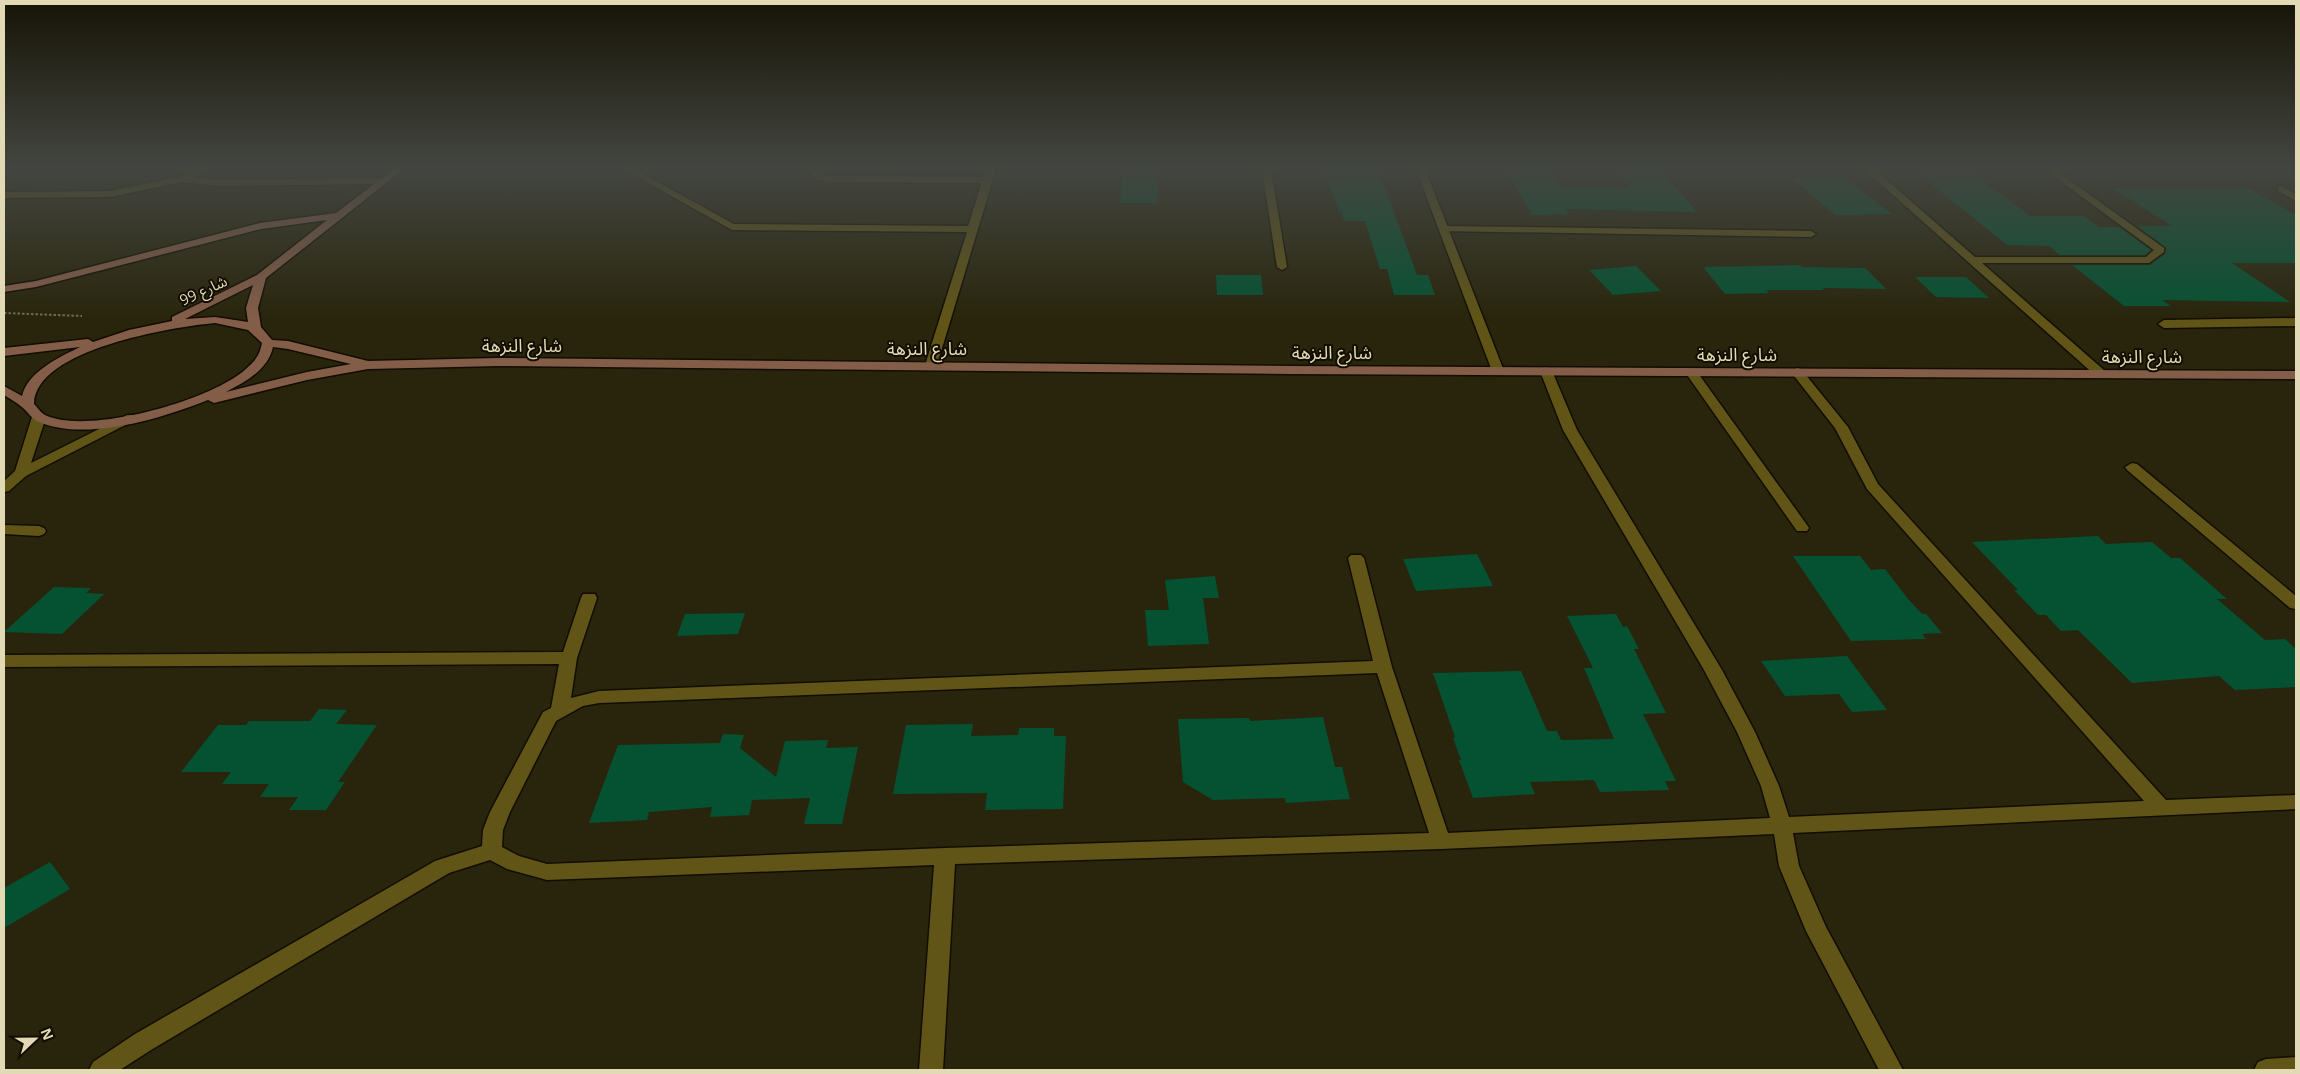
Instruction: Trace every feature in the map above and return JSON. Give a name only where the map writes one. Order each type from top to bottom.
[{"type":"main road","points":[[4,289],[36,284],[260,226],[314,219]]},
{"type":"main road","name":"شارع 99","points":[[156,326],[214,302],[261,277],[334,219]]},
{"type":"main road","name":"شارع 99","points":[[255,328],[252,308],[261,277]]},
{"type":"main road","points":[[4,390],[28,405],[39,417],[64,424],[100,424],[182,406],[219,391],[247,374],[264,358],[268,343],[264,334],[255,328],[238,322],[215,320],[156,326],[106,340],[72,355],[46,372],[30,389],[28,405]]},
{"type":"main road","points":[[4,352],[106,340]]},
{"type":"main road","name":"شارع النزهة","points":[[268,343],[288,345],[368,365]]},
{"type":"main road","name":"شارع النزهة","points":[[182,406],[307,376],[368,365],[498,362],[1498,371],[2296,375]]},
{"type":"street","points":[[718,219],[732,227],[972,229]]},
{"type":"street","points":[[931,365],[975,219]]},
{"type":"street","points":[[1274,219],[1282,267]]},
{"type":"street","points":[[1440,219],[1498,371]]},
{"type":"street","points":[[1926,219],[2101,374]]},
{"type":"street","points":[[1973,260],[2149,260],[2160,250],[2117,219]]},
{"type":"street","points":[[1444,229],[1811,234]]},
{"type":"street","points":[[2164,324],[2296,322]]},
{"type":"street","points":[[1546,371],[1570,430],[1721,685],[1770,786],[1782,825],[1789,866],[1817,931],[1891,1070]]},
{"type":"street","points":[[1691,372],[1766,480],[1802,528]]},
{"type":"street","points":[[1796,372],[1841,427],[1872,486],[2161,808]]},
{"type":"street","points":[[21,473],[39,417]]},
{"type":"street","points":[[4,488],[21,473],[132,418]]},
{"type":"street","points":[[2132,467],[2296,604]]},
{"type":"street","points":[[4,528],[40,531]]},
{"type":"street","points":[[1356,558],[1383,667],[1441,841]]},
{"type":"street","points":[[560,709],[569,658],[590,598]]},
{"type":"street","points":[[4,661],[569,658]]},
{"type":"street","points":[[492,852],[492,830],[548,717],[560,709],[579,701],[600,697],[1383,667]]},
{"type":"street","points":[[101,1070],[143,1042],[442,867],[492,852],[514,863],[547,872],[945,856],[1441,841],[2296,802]]},
{"type":"street","points":[[931,1070],[945,856]]},
{"type":"street","points":[[2266,1070],[2296,1068]]},
{"type":"path","points":[[4,314],[82,316]]},
{"type":"building","points":[[1344,219],[1396,219],[1417,275],[1428,275],[1435,295],[1394,295],[1387,269],[1380,269],[1365,221],[1344,221]]},
{"type":"building","points":[[1975,219],[2088,219],[2099,227],[2119,227],[2151,250],[2145,255],[2060,255],[2049,246],[2007,245]]},
{"type":"building","points":[[2161,219],[2296,219],[2296,263],[2232,263],[2290,302],[2162,300],[2171,306],[2124,306],[2072,265],[2150,265],[2165,254],[2166,248],[2137,226],[2172,226]]},
{"type":"building","points":[[1800,265],[1802,267],[1865,268],[1886,289],[1823,288],[1824,290],[1766,290],[1769,293],[1725,294],[1703,267]]},
{"type":"building","points":[[1636,266],[1661,291],[1613,295],[1589,270]]},
{"type":"building","points":[[1216,275],[1261,275],[1263,295],[1217,295]]},
{"type":"building","points":[[1915,277],[1966,277],[1989,298],[1936,297]]},
{"type":"building","points":[[2098,536],[2106,544],[2152,542],[2171,558],[2180,558],[2227,599],[2217,599],[2265,640],[2285,639],[2296,649],[2296,687],[2235,690],[2219,676],[2132,683],[2078,630],[2061,631],[2046,615],[2038,615],[2014,590],[2018,590],[1972,542]]},
{"type":"building","points":[[1477,554],[1493,586],[1416,591],[1403,559]]},
{"type":"building","points":[[1793,556],[1860,556],[1871,570],[1885,569],[1908,599],[1922,614],[1926,614],[1942,633],[1922,634],[1926,639],[1851,641]]},
{"type":"building","points":[[1215,576],[1219,598],[1203,598],[1209,644],[1148,646],[1145,610],[1169,610],[1165,580]]},
{"type":"building","points":[[54,587],[91,588],[86,593],[104,594],[62,634],[4,632]]},
{"type":"building","points":[[745,613],[738,634],[677,636],[685,614]]},
{"type":"building","points":[[1616,614],[1623,627],[1627,626],[1639,649],[1634,649],[1666,713],[1643,714],[1676,781],[1665,781],[1669,790],[1600,792],[1594,780],[1530,782],[1535,794],[1473,798],[1459,760],[1461,760],[1453,738],[1455,737],[1433,673],[1521,671],[1547,731],[1557,731],[1561,740],[1614,739],[1584,668],[1593,668],[1567,616]]},
{"type":"building","points":[[1847,656],[1887,710],[1852,712],[1839,694],[1785,696],[1761,661]]},
{"type":"building","points":[[319,709],[347,710],[336,724],[377,725],[338,782],[345,782],[326,810],[289,810],[298,797],[260,797],[269,784],[222,784],[231,772],[181,772],[218,725],[246,725],[249,721],[310,721]]},
{"type":"building","points":[[1323,717],[1335,767],[1342,767],[1350,799],[1286,803],[1285,798],[1213,800],[1183,782],[1178,719],[1249,718],[1250,721]]},
{"type":"building","points":[[973,724],[971,736],[1018,735],[1019,728],[1054,728],[1054,736],[1066,736],[1063,809],[985,810],[987,793],[893,794],[906,725]]},
{"type":"building","points":[[723,734],[744,735],[740,748],[776,777],[785,741],[828,740],[826,748],[858,747],[842,824],[804,824],[810,798],[752,800],[749,815],[710,817],[712,807],[649,812],[647,820],[589,823],[618,745],[720,743]]},
{"type":"building","points":[[50,862],[70,889],[4,928],[4,888]]}]
